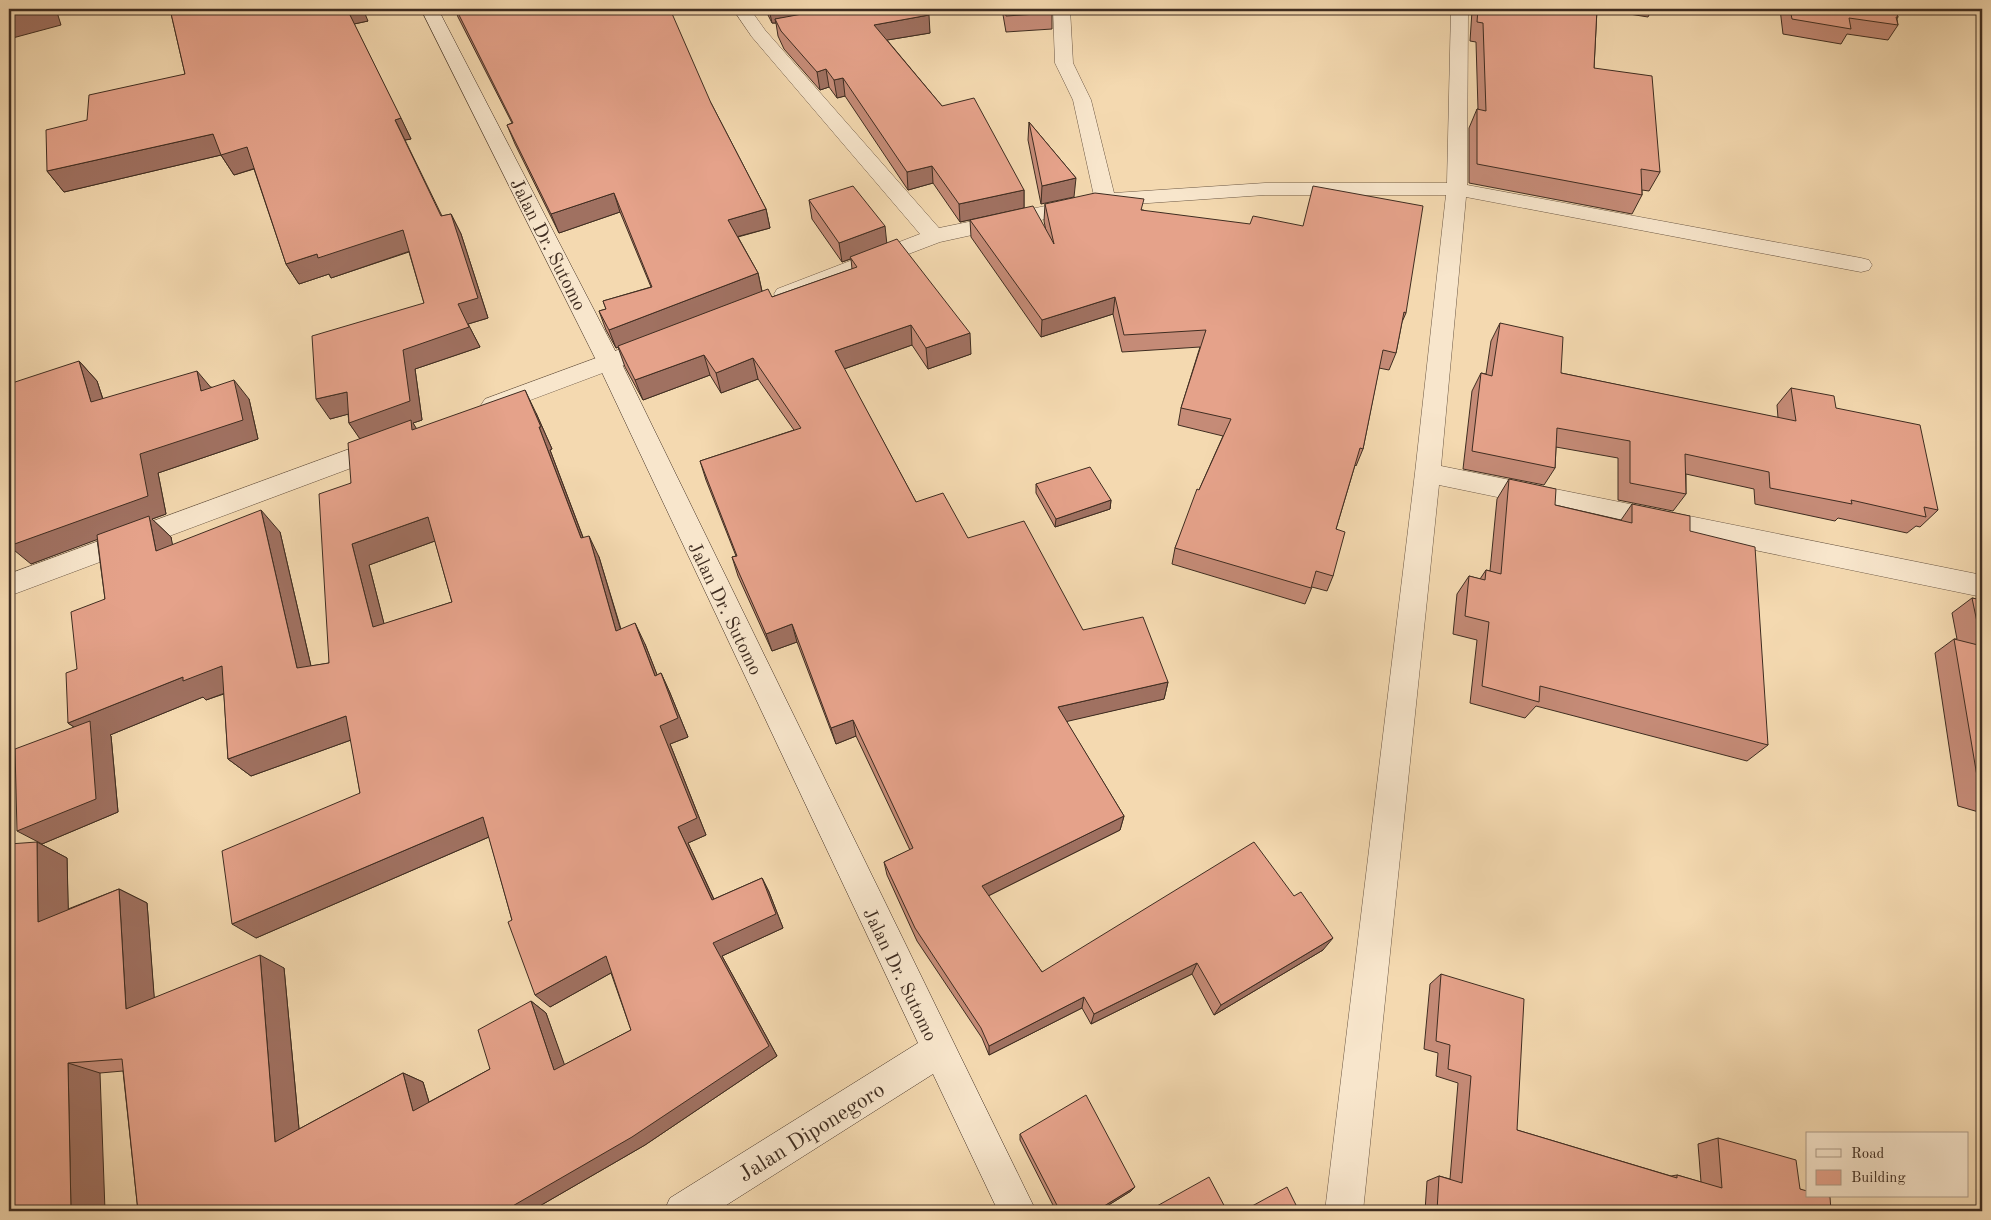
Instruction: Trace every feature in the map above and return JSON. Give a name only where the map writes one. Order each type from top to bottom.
[{"type":"street","name":"Jalan Dr. Sutomo","points":[[429,9],[609,362],[938,1051],[1017,1211]]},
{"type":"street","points":[[742,9],[767,32],[934,236]]},
{"type":"street","points":[[1061,9],[1064,63],[1082,100],[1105,200]]},
{"type":"street","points":[[1344,1211],[1428,473],[1457,189],[1460,9]]},
{"type":"street","points":[[767,301],[934,236],[1105,200],[1265,189],[1457,189],[1861,265]]},
{"type":"street","points":[[470,414],[674,337]]},
{"type":"street","points":[[9,585],[406,438]]},
{"type":"street","points":[[1428,473],[1982,586]]},
{"type":"street","name":"Jalan Diponegoro","points":[[683,1211],[938,1051]]},
{"type":"building","points":[[9,9],[33,9],[9,15]]},
{"type":"building","points":[[170,9],[347,9],[401,118],[395,120],[441,216],[451,214],[478,298],[458,304],[469,327],[403,350],[410,401],[349,423],[347,392],[316,399],[312,336],[424,303],[403,230],[318,258],[317,254],[286,264],[247,147],[221,155],[213,134],[47,171],[46,130],[87,120],[89,95],[185,74]]},
{"type":"building","points":[[456,9],[642,9],[643,11],[670,9],[711,103],[766,209],[728,220],[758,273],[609,330],[599,311],[606,309],[603,301],[652,287],[614,193],[551,214],[507,125],[513,123]]},
{"type":"building","points":[[829,9],[926,9],[929,15],[874,25],[942,106],[974,98],[1024,190],[959,204],[932,166],[907,172],[843,78],[834,80],[826,69],[817,72],[781,31],[775,19]]},
{"type":"building","points":[[1005,9],[1052,9],[1053,13],[1006,16]]},
{"type":"building","points":[[1478,9],[1597,9],[1594,68],[1652,76],[1660,172],[1641,169],[1642,195],[1477,164],[1477,109],[1486,111],[1483,23],[1477,22]]},
{"type":"building","points":[[1790,9],[1895,9],[1898,25],[1849,18],[1851,29],[1792,19]]},
{"type":"building","points":[[1029,122],[1076,178],[1042,186]]},
{"type":"building","points":[[853,186],[885,226],[839,243],[809,200]]},
{"type":"building","points":[[1313,186],[1423,206],[1406,313],[1404,312],[1396,353],[1383,350],[1363,449],[1360,448],[1336,529],[1345,532],[1333,576],[1316,571],[1311,588],[1175,548],[1197,489],[1199,490],[1231,419],[1181,408],[1206,330],[1124,335],[1115,297],[1042,320],[970,220],[1033,206],[1054,244],[1045,204],[1095,193],[1144,199],[1141,210],[1250,224],[1253,216],[1303,226]]},
{"type":"building","points":[[897,239],[970,333],[926,348],[911,325],[835,351],[916,502],[943,493],[968,538],[1024,521],[1083,630],[1143,617],[1168,682],[1058,707],[1124,816],[982,886],[1042,972],[1254,842],[1294,896],[1301,892],[1333,938],[1221,1005],[1197,963],[1094,1014],[1084,997],[989,1046],[981,1028],[915,928],[884,862],[913,848],[853,720],[831,728],[792,624],[766,634],[732,557],[737,556],[700,461],[801,428],[753,358],[716,373],[704,355],[635,380],[618,346],[768,289],[772,297],[857,267],[850,257]]},
{"type":"building","points":[[1500,323],[1563,337],[1561,373],[1796,421],[1791,388],[1834,396],[1836,408],[1920,425],[1938,510],[1924,507],[1926,517],[1851,500],[1852,504],[1770,488],[1769,472],[1685,454],[1686,494],[1630,483],[1630,441],[1557,428],[1555,468],[1472,451],[1481,373],[1492,376]]},
{"type":"building","points":[[79,361],[91,402],[197,371],[201,391],[234,380],[243,420],[140,454],[148,496],[9,546],[9,384]]},
{"type":"building","points":[[525,390],[541,427],[539,427],[581,538],[589,536],[616,631],[635,623],[655,676],[661,673],[678,718],[660,726],[697,818],[678,827],[712,900],[762,878],[776,914],[713,943],[769,1046],[632,1137],[504,1211],[138,1211],[122,1059],[68,1063],[71,1211],[9,1211],[9,844],[37,842],[38,922],[119,889],[126,1009],[260,955],[275,1142],[403,1073],[413,1111],[490,1069],[478,1030],[531,1001],[554,1070],[631,1030],[606,956],[535,995],[508,922],[512,920],[483,817],[232,924],[222,851],[360,793],[346,716],[228,759],[222,666],[183,681],[183,677],[68,723],[66,673],[77,669],[71,612],[105,599],[97,535],[149,516],[156,551],[261,510],[297,668],[329,663],[319,494],[351,483],[348,443],[411,420],[412,430]],"holes":[[[428,517],[452,602],[373,627],[352,544]]]},
{"type":"building","points":[[1090,467],[1111,500],[1056,519],[1036,484]]},
{"type":"building","points":[[1509,479],[1556,489],[1555,505],[1632,523],[1632,504],[1690,516],[1690,531],[1755,547],[1768,745],[1540,686],[1539,702],[1482,686],[1489,622],[1465,616],[1469,576],[1485,580],[1486,570],[1501,574]]},
{"type":"building","points":[[1972,598],[1982,600],[1982,646]]},
{"type":"building","points":[[1954,639],[1982,646],[1982,794],[1980,794]]},
{"type":"building","points":[[90,721],[96,799],[17,831],[15,749]]},
{"type":"building","points":[[1441,974],[1524,999],[1517,1130],[1677,1178],[1677,1175],[1722,1188],[1718,1138],[1796,1160],[1800,1189],[1806,1191],[1806,1198],[1830,1198],[1831,1211],[1437,1211],[1439,1176],[1462,1183],[1471,1076],[1448,1069],[1450,1045],[1436,1041]]},
{"type":"building","points":[[1086,1095],[1135,1187],[1096,1211],[1060,1211],[1020,1134]]},
{"type":"building","points":[[1209,1177],[1227,1211],[1148,1211]]},
{"type":"building","points":[[1287,1187],[1299,1211],[1243,1211]]}]
